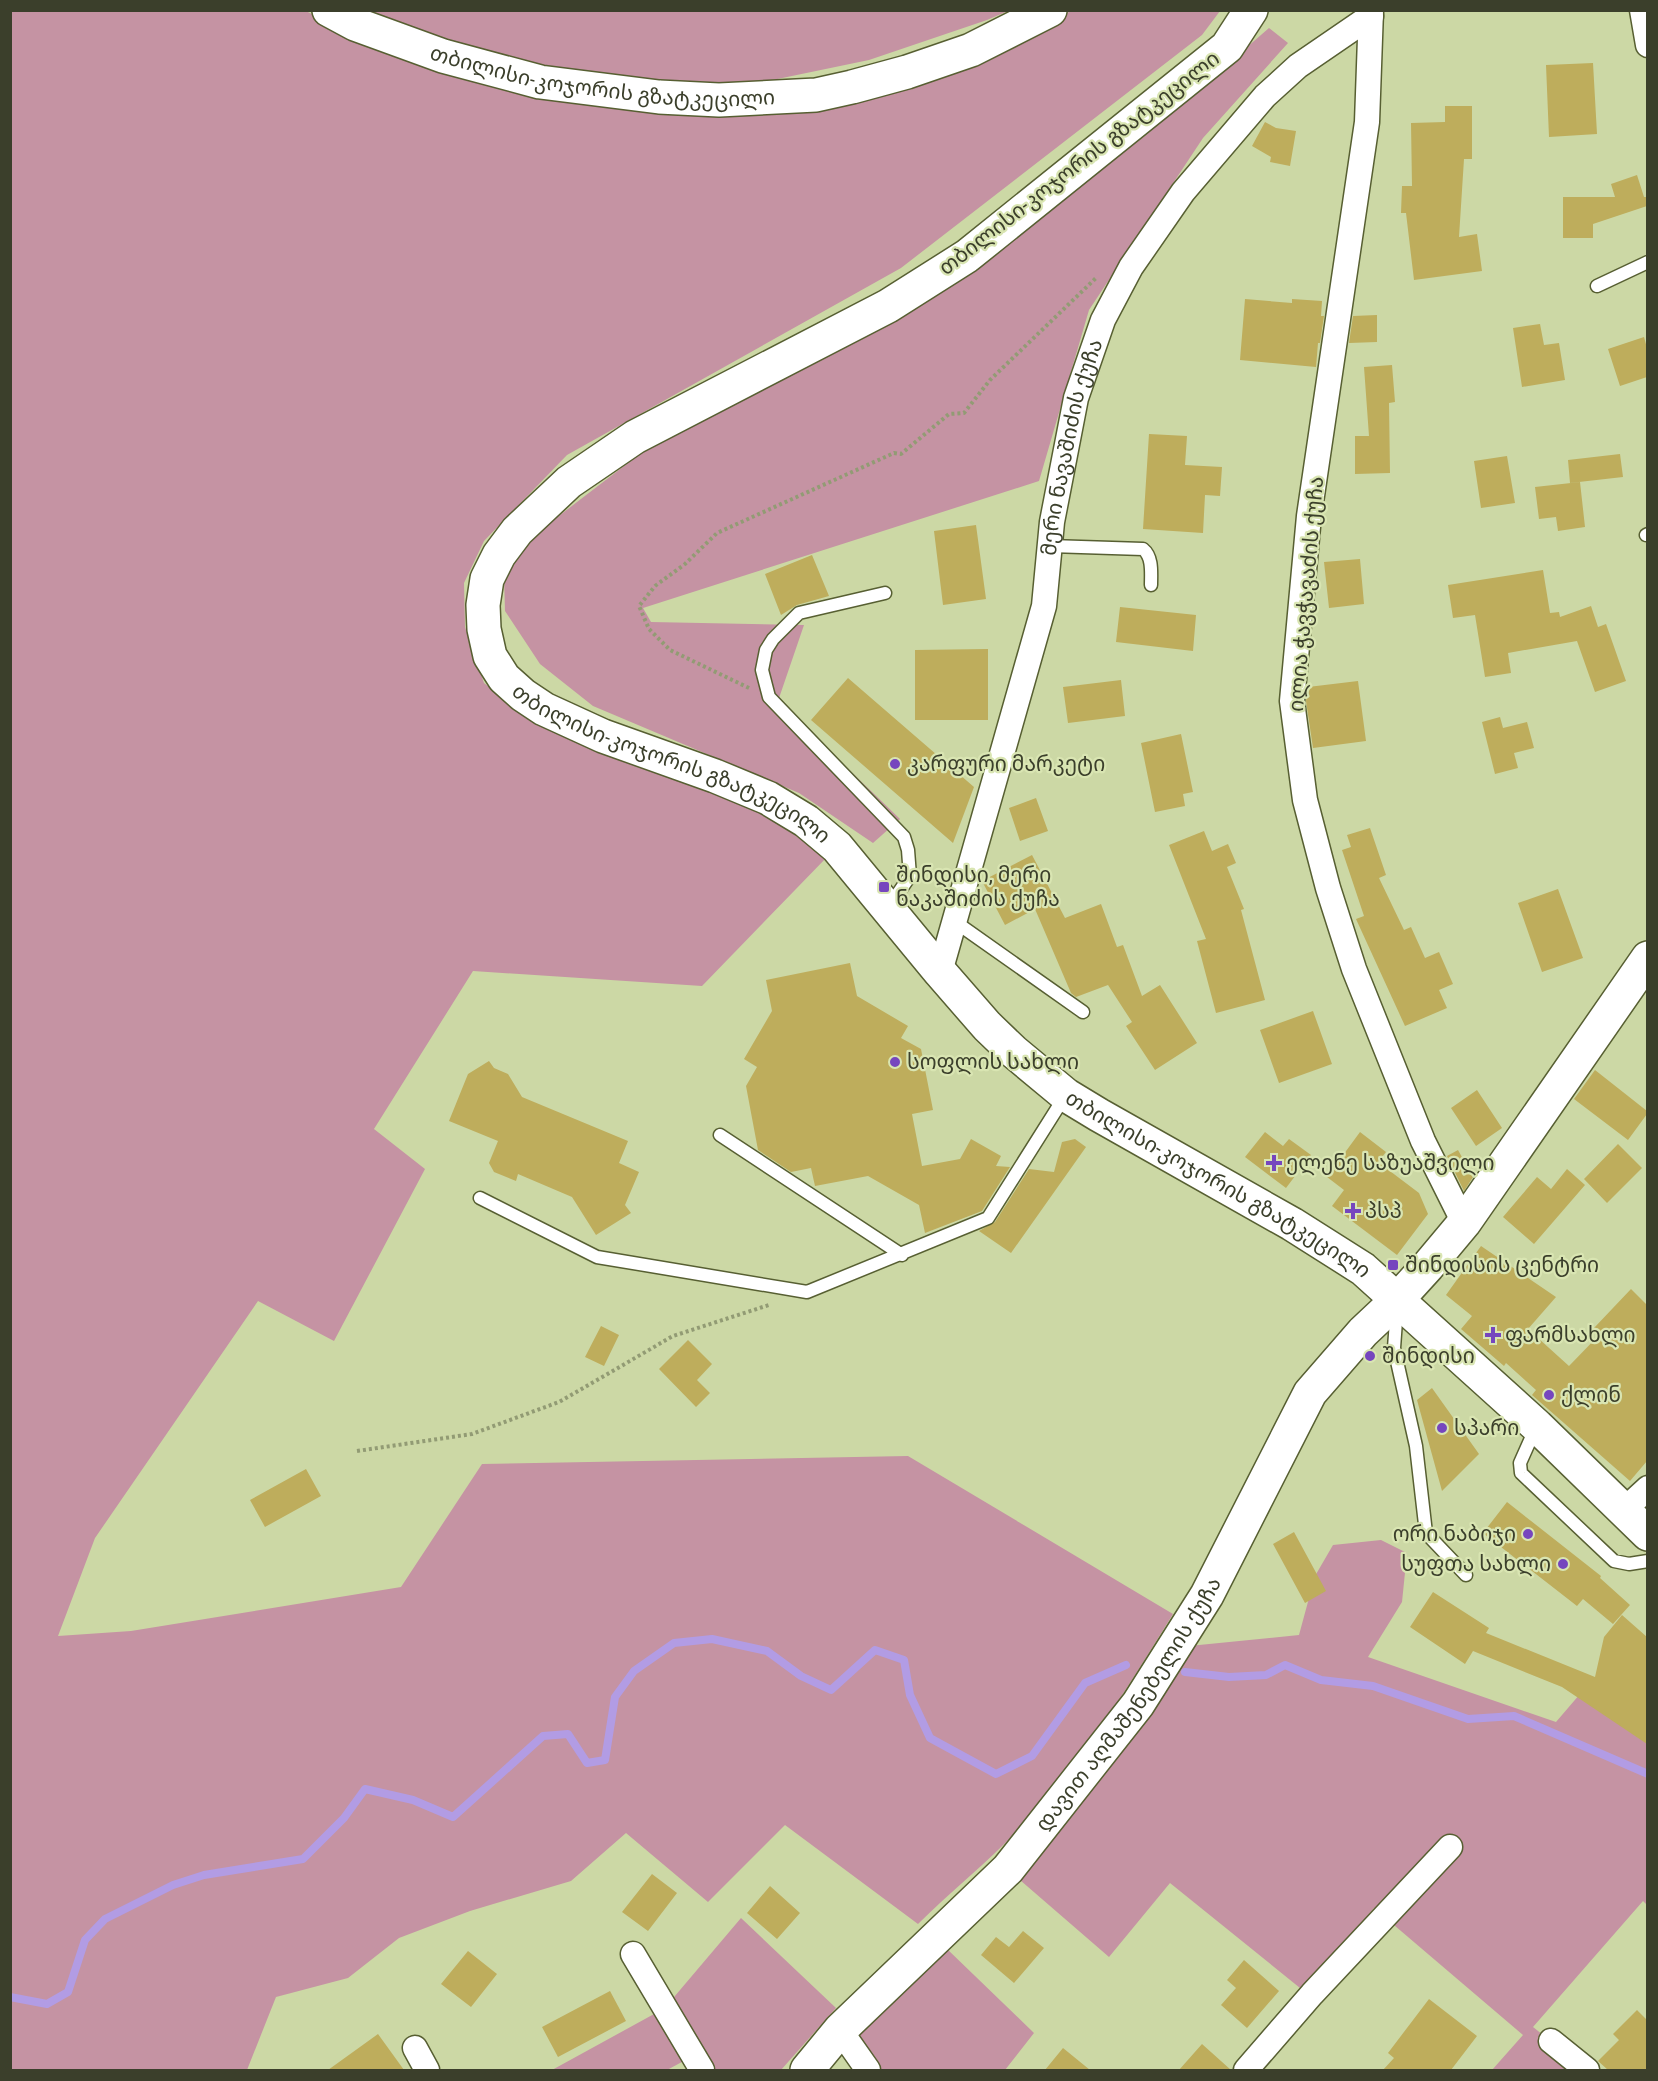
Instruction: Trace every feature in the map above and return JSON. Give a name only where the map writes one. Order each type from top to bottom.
[{"type":"main road","name":"თბილისი-კოჯორის გზატკეცილი","points":[[329,10],[355,24],[443,56],[540,81],[659,97],[719,100],[816,95],[852,87],[907,72],[970,50],[1050,10]]},
{"type":"main road","name":"თბილისი-კოჯორის გზატკეცილი","points":[[1251,10],[1227,47],[968,255],[888,306],[635,437],[569,482],[517,531],[499,555],[487,579],[483,605],[484,629],[490,656],[504,678],[544,709],[603,736],[715,776],[768,798],[806,821],[837,847],[940,972],[987,1026],[1013,1051],[1066,1095],[1140,1140],[1322,1241],[1363,1269],[1537,1426],[1647,1534]]},
{"type":"main road","name":"დავით აღმაშენებელის ქუჩა","points":[[807,2070],[840,2030],[1008,1869],[1138,1704],[1207,1595],[1310,1393],[1363,1332],[1428,1266],[1464,1223],[1647,958]]},
{"type":"street","points":[[1642,10],[1647,45]]},
{"type":"street","name":"მერი ნავაშიძის ქუჩა","points":[[940,972],[1044,606],[1052,522],[1076,398],[1103,320],[1131,267],[1183,192],[1265,96],[1298,66],[1371,13]]},
{"type":"street","name":"ილია ჭავჭავაძის ქუჩა","points":[[1371,13],[1367,122],[1309,516],[1292,701],[1305,800],[1328,888],[1354,969],[1423,1142],[1464,1223]]},
{"type":"street","points":[[1624,1510],[1647,1488]]},
{"type":"street","points":[[1246,2070],[1312,1994],[1450,1847]]},
{"type":"street","points":[[633,1954],[702,2070]]},
{"type":"street","points":[[840,2030],[867,2070]]},
{"type":"street","points":[[1551,2041],[1587,2070]]},
{"type":"street","points":[[415,2048],[427,2070]]},
{"type":"lane","points":[[1597,286],[1647,262]]},
{"type":"lane","points":[[1050,546],[1143,549],[1150,558],[1151,585]]},
{"type":"lane","points":[[885,593],[798,613],[773,639],[766,650],[762,670],[769,697],[904,837],[908,850],[910,876],[888,909]]},
{"type":"lane","points":[[954,921],[1083,1012]]},
{"type":"lane","points":[[480,1198],[597,1257],[807,1292],[988,1218],[1066,1095]]},
{"type":"lane","points":[[720,1136],[902,1254]]},
{"type":"lane","points":[[1397,1300],[1394,1348],[1416,1446],[1426,1533],[1466,1575]]},
{"type":"lane","points":[[1537,1426],[1520,1463],[1521,1473],[1614,1561],[1629,1564],[1647,1560]]},
{"type":"path","points":[[769,697],[670,650],[649,629],[639,606],[655,586],[685,564],[717,533],[894,453],[901,453],[949,414],[964,413],[990,380],[1102,273]]},
{"type":"path","points":[[357,1451],[472,1434],[559,1402],[673,1336],[807,1292]]},
{"type":"shaded area","points":[[10,11],[306,11],[363,41],[720,103],[1034,29],[1071,11],[1220,11],[1202,35],[901,268],[567,455],[484,541],[464,583],[465,627],[484,683],[534,722],[749,800],[828,856],[702,986],[473,971],[374,1129],[425,1169],[334,1341],[258,1301],[95,1538],[58,1636],[131,1631],[401,1587],[482,1464],[908,1456],[1173,1614],[1103,1725],[1064,1778],[1009,1840],[918,1924],[785,1825],[708,1902],[626,1833],[571,1881],[470,1911],[399,1938],[348,1978],[276,1997],[247,2070],[11,2070]]},
{"type":"shaded area","points":[[340,11],[1008,11],[869,60],[763,82],[678,86],[541,72]]},
{"type":"shaded area","points":[[1269,28],[1288,43],[1203,138],[1089,310],[1039,481],[643,608],[651,622],[804,625],[778,701],[900,819],[873,843],[799,793],[593,706],[540,664],[505,611],[504,576],[534,535],[641,453],[927,302],[1146,135]]},
{"type":"shaded area","points":[[1381,1540],[1407,1553],[1402,1602],[1368,1657],[1556,1722],[1580,1694],[1624,1699],[1647,1712],[1647,1905],[1643,1901],[1533,2027],[1587,2070],[1492,2070],[1523,2035],[1374,1908],[1305,1992],[1170,1883],[1109,1957],[1020,1880],[1189,1646],[1299,1635],[1315,1576],[1333,1545]]},
{"type":"shaded area","points":[[741,1918],[836,2008],[781,2070],[710,2070],[669,2003]]},
{"type":"shaded area","points":[[946,1948],[1034,2033],[1005,2070],[876,2070],[849,2032]]},
{"type":"shaded area","points":[[665,2008],[693,2056],[667,2070],[552,2070]]},
{"type":"building","points":[[1593,63],[1597,134],[1549,137],[1546,65]]},
{"type":"building","points":[[1445,106],[1472,106],[1472,159],[1464,159],[1459,237],[1477,234],[1482,271],[1414,280],[1406,213],[1401,213],[1402,186],[1412,186],[1411,123],[1445,122]]},
{"type":"building","points":[[1265,122],[1276,128],[1296,131],[1290,166],[1270,162],[1271,157],[1252,146]]},
{"type":"building","points":[[1637,175],[1644,197],[1647,197],[1647,206],[1593,224],[1593,238],[1563,238],[1563,197],[1615,197],[1611,184]]},
{"type":"building","points":[[1245,299],[1292,303],[1292,299],[1322,301],[1321,316],[1324,316],[1316,367],[1240,360]]},
{"type":"building","points":[[1377,315],[1377,342],[1349,343],[1353,316]]},
{"type":"building","points":[[1540,324],[1544,345],[1559,343],[1565,380],[1522,387],[1513,328]]},
{"type":"building","points":[[1644,337],[1647,348],[1647,377],[1620,386],[1608,349]]},
{"type":"building","points":[[1392,365],[1395,402],[1389,403],[1390,473],[1355,474],[1355,436],[1369,436],[1364,367]]},
{"type":"building","points":[[1149,434],[1187,436],[1185,465],[1222,467],[1220,496],[1205,495],[1203,533],[1143,529]]},
{"type":"building","points":[[1620,454],[1623,477],[1570,483],[1568,460]]},
{"type":"building","points":[[1507,456],[1515,503],[1481,508],[1474,461]]},
{"type":"building","points":[[1580,482],[1585,527],[1558,531],[1556,517],[1539,519],[1535,487]]},
{"type":"building","points":[[976,525],[986,599],[943,605],[934,531]]},
{"type":"building","points":[[812,555],[829,596],[797,605],[781,615],[765,574]]},
{"type":"building","points":[[1360,559],[1364,604],[1329,608],[1324,562]]},
{"type":"building","points":[[1543,570],[1550,613],[1559,612],[1560,617],[1591,606],[1598,627],[1606,624],[1626,681],[1595,692],[1577,641],[1508,653],[1511,673],[1485,677],[1475,615],[1453,618],[1448,585]]},
{"type":"building","points":[[1120,607],[1196,615],[1193,651],[1116,642]]},
{"type":"building","points":[[988,649],[988,720],[915,720],[915,650]]},
{"type":"building","points":[[848,678],[974,787],[953,843],[811,720]]},
{"type":"building","points":[[1121,680],[1125,716],[1068,723],[1063,687]]},
{"type":"building","points":[[1358,681],[1366,741],[1313,748],[1306,701],[1308,687]]},
{"type":"building","points":[[1500,717],[1503,728],[1527,722],[1534,748],[1514,753],[1518,768],[1495,774],[1482,722]]},
{"type":"building","points":[[1181,734],[1193,792],[1183,794],[1185,806],[1155,812],[1141,743]]},
{"type":"building","points":[[1036,798],[1048,831],[1020,841],[1009,808]]},
{"type":"building","points":[[1370,828],[1386,875],[1379,878],[1404,930],[1411,927],[1425,958],[1439,952],[1453,984],[1439,990],[1447,1008],[1405,1026],[1356,919],[1364,916],[1342,850],[1351,847],[1347,835]]},
{"type":"building","points":[[1204,831],[1212,851],[1228,844],[1236,863],[1227,867],[1244,909],[1241,910],[1265,1000],[1216,1013],[1197,941],[1206,939],[1169,845]]},
{"type":"building","points":[[1032,855],[1065,918],[1101,904],[1117,947],[1123,945],[1142,996],[1160,985],[1197,1043],[1155,1070],[1126,1026],[1132,1022],[1108,985],[1076,997],[1071,993],[1035,909],[1005,925],[982,881]]},
{"type":"building","points":[[1558,889],[1583,958],[1542,972],[1518,903]]},
{"type":"building","points":[[850,963],[857,996],[908,1026],[901,1038],[921,1049],[933,1110],[912,1114],[922,1166],[960,1159],[971,1139],[1001,1156],[996,1166],[1010,1167],[982,1211],[925,1233],[919,1205],[868,1176],[815,1186],[811,1168],[791,1172],[758,1150],[746,1086],[757,1067],[744,1059],[772,1011],[766,980]]},
{"type":"building","points":[[1313,1011],[1332,1064],[1279,1083],[1260,1030]]},
{"type":"building","points":[[489,1061],[494,1068],[508,1074],[522,1097],[628,1141],[619,1163],[639,1172],[625,1205],[631,1213],[596,1235],[572,1197],[518,1174],[516,1181],[494,1172],[489,1163],[498,1141],[449,1121],[468,1074]]},
{"type":"building","points":[[1595,1070],[1647,1111],[1628,1140],[1574,1099]]},
{"type":"building","points":[[1477,1090],[1502,1128],[1476,1146],[1451,1108]]},
{"type":"building","points":[[1265,1132],[1283,1146],[1289,1139],[1311,1155],[1286,1188],[1245,1157]]},
{"type":"building","points":[[1360,1132],[1386,1152],[1378,1162],[1419,1193],[1428,1214],[1397,1255],[1332,1206],[1344,1190],[1327,1177]]},
{"type":"building","points":[[1075,1139],[1086,1147],[1011,1253],[979,1231],[995,1222],[1029,1169],[1054,1172],[1062,1142]]},
{"type":"building","points":[[1618,1144],[1642,1168],[1607,1203],[1584,1179]]},
{"type":"building","points":[[1458,1150],[1473,1177],[1464,1191],[1447,1156]]},
{"type":"building","points":[[1567,1169],[1585,1185],[1534,1244],[1503,1217],[1537,1177],[1551,1189]]},
{"type":"building","points":[[1481,1246],[1556,1297],[1528,1329],[1569,1366],[1600,1334],[1594,1328],[1631,1289],[1647,1305],[1647,1461],[1630,1481],[1532,1395],[1536,1390],[1506,1363],[1504,1366],[1461,1329],[1472,1316],[1446,1295]]},
{"type":"building","points":[[601,1326],[619,1335],[604,1366],[585,1357]]},
{"type":"building","points":[[688,1340],[712,1364],[697,1380],[710,1393],[696,1407],[659,1369]]},
{"type":"building","points":[[1432,1388],[1479,1454],[1442,1491],[1417,1400]]},
{"type":"building","points":[[306,1469],[321,1496],[265,1527],[250,1500]]},
{"type":"building","points":[[1507,1502],[1601,1576],[1600,1578],[1630,1605],[1613,1624],[1583,1599],[1577,1606],[1483,1533]]},
{"type":"building","points":[[1294,1532],[1326,1591],[1305,1603],[1273,1544]]},
{"type":"building","points":[[1433,1592],[1489,1628],[1486,1633],[1595,1677],[1604,1637],[1622,1615],[1647,1637],[1647,1744],[1562,1687],[1473,1651],[1465,1664],[1410,1627]]},
{"type":"building","points":[[652,1874],[677,1893],[648,1931],[622,1912]]},
{"type":"building","points":[[770,1886],[800,1913],[777,1939],[747,1913]]},
{"type":"building","points":[[1023,1931],[1044,1948],[1014,1983],[981,1955],[996,1937],[1009,1947]]},
{"type":"building","points":[[468,1951],[497,1974],[471,2007],[441,1984]]},
{"type":"building","points":[[1244,1960],[1279,1991],[1247,2028],[1221,2005],[1236,1988],[1227,1980]]},
{"type":"building","points":[[610,1991],[626,2021],[558,2057],[542,2027]]},
{"type":"building","points":[[1429,1999],[1477,2036],[1451,2070],[1383,2070],[1394,2058],[1388,2053]]},
{"type":"building","points":[[1637,2010],[1647,2020],[1647,2070],[1608,2070],[1598,2061],[1619,2040],[1613,2034]]},
{"type":"building","points":[[378,2034],[404,2070],[328,2070]]},
{"type":"building","points":[[1202,2044],[1231,2070],[1179,2070]]},
{"type":"building","points":[[1063,2048],[1090,2070],[1045,2070]]},
{"type":"waterway","points":[[10,1997],[47,2004],[68,1992],[85,1940],[105,1919],[173,1885],[204,1875],[303,1859],[344,1818],[365,1789],[413,1800],[453,1817],[543,1736],[568,1734],[587,1763],[605,1760],[615,1697],[634,1671],[674,1643],[712,1639],[767,1651],[801,1676],[831,1690],[875,1650],[904,1660],[910,1695],[930,1738],[996,1774],[1032,1756],[1085,1683],[1126,1665]]},
{"type":"waterway","points":[[1185,1672],[1229,1677],[1266,1675],[1285,1665],[1321,1680],[1373,1686],[1468,1719],[1514,1716],[1648,1774]]},
{"type":"place","name":"კარფური მარკეტი","points":[[895,764]]},
{"type":"place","name":"შინდისი, მერი ნაკაშიძის ქუჩა","points":[[884,887]]},
{"type":"place","name":"სოფლის სახლი","points":[[895,1062]]},
{"type":"place","name":"ელენე საზუაშვილი","points":[[1274,1163]]},
{"type":"place","name":"პსპ","points":[[1353,1211]]},
{"type":"place","name":"შინდისის ცენტრი","points":[[1393,1265]]},
{"type":"place","name":"ფარმსახლი","points":[[1493,1335]]},
{"type":"place","name":"შინდისი","points":[[1370,1356]]},
{"type":"place","name":"ქლინ","points":[[1549,1395]]},
{"type":"place","name":"სპარი","points":[[1442,1428]]},
{"type":"place","name":"ორი ნაბიჯი","points":[[1528,1534]]},
{"type":"place","name":"სუფთა სახლი","points":[[1563,1564]]}]
